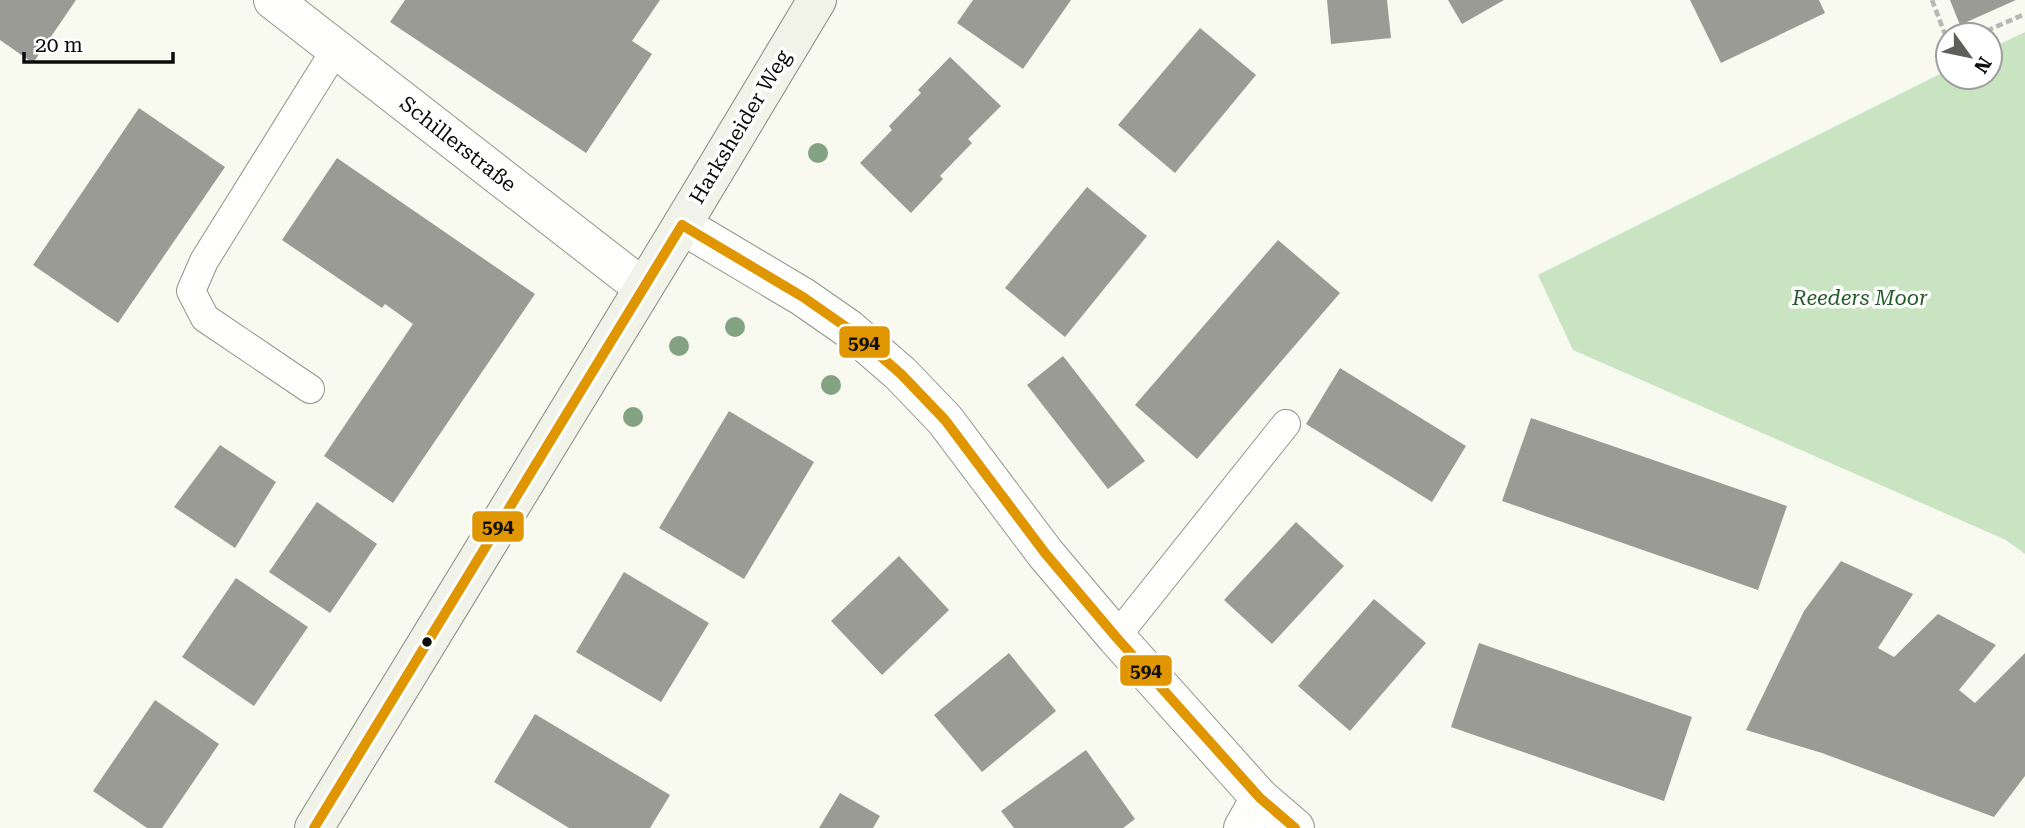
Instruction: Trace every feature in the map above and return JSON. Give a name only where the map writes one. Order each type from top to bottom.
[{"type":"main road","name":"Harksheider Weg","points":[[314,828],[817,0]]},
{"type":"street","name":"Schillerstraße","points":[[273,0],[642,287]]},
{"type":"street","points":[[682,225],[812,303],[849,329],[901,374],[945,420],[1045,554],[1116,637],[1252,813],[1295,828]]},
{"type":"lane","points":[[310,389],[205,318],[191,291],[204,261],[336,49]]},
{"type":"lane","points":[[1116,637],[1286,424]]},
{"type":"path","points":[[1932,0],[1940,21]]},
{"type":"path","points":[[2004,23],[2025,14]]},
{"type":"green space","name":"Reeders Moor","points":[[2025,32],[2025,554],[2006,540],[1573,350],[1538,275],[1934,77],[1934,91],[2004,91],[2004,42]]},
{"type":"building","points":[[0,0],[76,0],[33,63],[0,40]]},
{"type":"building","points":[[405,0],[660,0],[632,41],[652,54],[586,153],[390,22]]},
{"type":"building","points":[[973,0],[1071,0],[1023,69],[957,23]]},
{"type":"building","points":[[1327,0],[1387,0],[1391,38],[1331,44]]},
{"type":"building","points":[[1448,0],[1504,0],[1462,24]]},
{"type":"building","points":[[1690,0],[1819,0],[1825,13],[1721,63]]},
{"type":"building","points":[[1950,0],[2016,0],[1969,21],[1958,21]]},
{"type":"building","points":[[1200,28],[1256,75],[1175,173],[1118,125]]},
{"type":"building","points":[[950,57],[1001,106],[968,139],[972,143],[940,176],[943,179],[911,213],[860,163],[892,130],[889,126],[921,93],[918,90]]},
{"type":"building","points":[[139,108],[225,167],[118,323],[33,265]]},
{"type":"building","points":[[337,158],[535,294],[393,503],[324,456],[413,324],[385,304],[382,308],[282,240]]},
{"type":"building","points":[[1087,187],[1147,236],[1065,337],[1005,288]]},
{"type":"building","points":[[1278,240],[1340,293],[1197,459],[1135,405]]},
{"type":"building","points":[[1063,356],[1145,461],[1108,489],[1027,385]]},
{"type":"building","points":[[1340,368],[1466,446],[1432,502],[1306,424]]},
{"type":"building","points":[[729,411],[814,462],[744,579],[659,528]]},
{"type":"building","points":[[1531,418],[1787,506],[1758,590],[1502,501]]},
{"type":"building","points":[[220,445],[276,482],[235,548],[174,507]]},
{"type":"building","points":[[317,502],[377,544],[330,613],[269,572]]},
{"type":"building","points":[[1296,522],[1344,566],[1272,644],[1224,600]]},
{"type":"building","points":[[899,556],[949,610],[882,675],[831,621]]},
{"type":"building","points":[[1841,561],[1913,594],[1878,648],[1894,657],[1938,614],[1996,645],[1959,690],[1975,703],[2025,653],[2025,776],[1994,817],[1822,753],[1746,730],[1804,611]]},
{"type":"building","points":[[624,572],[709,623],[661,702],[576,652]]},
{"type":"building","points":[[236,578],[308,627],[254,706],[182,657]]},
{"type":"building","points":[[1374,599],[1426,643],[1350,731],[1298,686]]},
{"type":"building","points":[[1479,643],[1692,717],[1664,801],[1451,727]]},
{"type":"building","points":[[1009,653],[1056,711],[982,772],[934,715]]},
{"type":"building","points":[[155,700],[219,744],[162,828],[147,828],[93,791]]},
{"type":"building","points":[[535,714],[670,795],[650,828],[569,828],[494,782]]},
{"type":"building","points":[[1086,750],[1135,819],[1123,828],[1014,828],[1001,811]]},
{"type":"building","points":[[840,793],[880,816],[873,828],[819,828]]},
{"type":"transit line","name":"594","points":[[682,225],[803,297],[849,329],[901,374],[945,420],[1045,553],[1116,637],[1260,798],[1295,828]]},
{"type":"transit line","name":"594","points":[[314,828],[682,225]]}]
